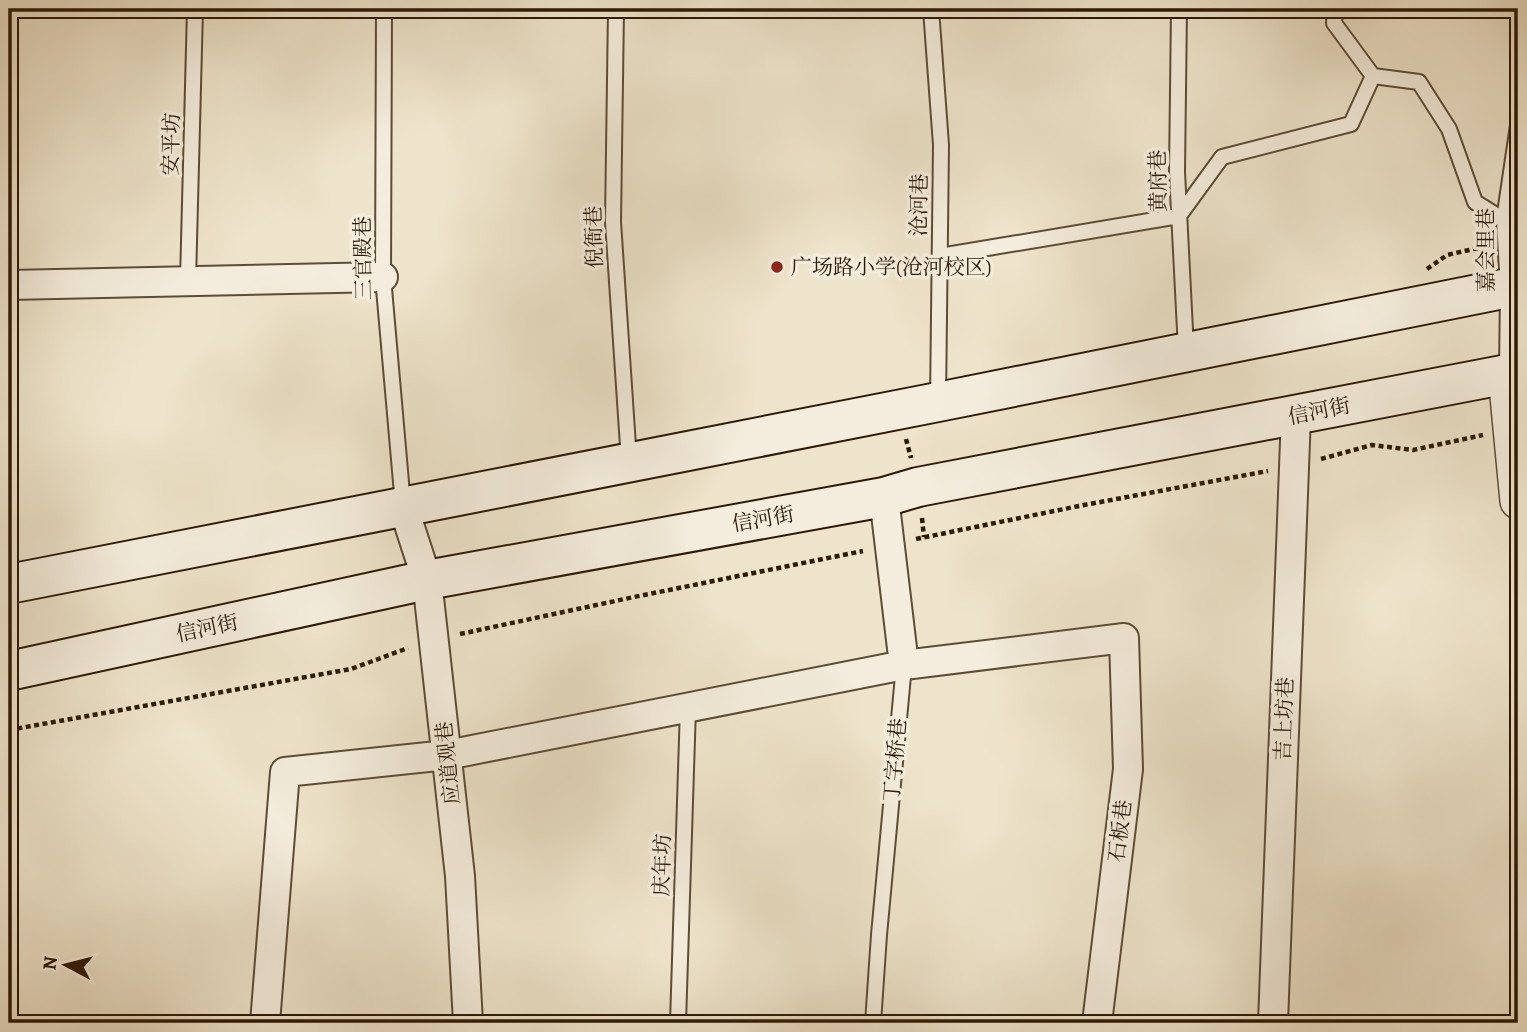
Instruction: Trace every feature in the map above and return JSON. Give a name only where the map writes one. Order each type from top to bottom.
[{"type":"main road","points":[[9,584],[1513,287]]},
{"type":"main road","name":"信河街","points":[[9,671],[427,580],[884,496],[918,487],[1512,374]]},
{"type":"street","points":[[9,285],[383,277]]},
{"type":"street","points":[[1512,374],[1511,429],[1518,501]]},
{"type":"street","name":"吉上坊巷","points":[[1273,1023],[1296,415]]},
{"type":"street","name":"丁字桥巷","points":[[884,496],[904,665]]},
{"type":"street","name":"应道观巷","points":[[403,506],[427,580],[460,876],[468,1023]]},
{"type":"street","name":"石板巷","points":[[904,665],[1124,638],[1128,769],[1097,1023]]},
{"type":"street","points":[[265,1023],[285,772],[447,755],[904,665]]},
{"type":"lane","name":"安平坊","points":[[188,281],[195,9]]},
{"type":"lane","name":"三官殿巷","points":[[384,9],[383,277],[403,506]]},
{"type":"lane","name":"倪衙巷","points":[[616,9],[613,222],[629,462]]},
{"type":"lane","name":"沧河巷","points":[[931,9],[941,145],[938,402]]},
{"type":"lane","name":"黄府巷","points":[[1179,9],[1177,172],[1186,353]]},
{"type":"lane","points":[[1335,9],[1334,23],[1373,76],[1419,82],[1449,129],[1475,202],[1504,220]]},
{"type":"lane","points":[[940,256],[1179,216],[1222,157],[1351,124],[1373,76]]},
{"type":"lane","name":"嘉会里巷","points":[[1512,374],[1513,287],[1504,220],[1518,125]]},
{"type":"lane","name":"丁字桥巷","points":[[873,1023],[904,665]]},
{"type":"lane","name":"庆年坊","points":[[678,1023],[688,707]]},
{"type":"path","points":[[9,730],[351,669],[434,639],[1084,505],[1294,467],[1372,445],[1413,450],[1511,429]]},
{"type":"place","name":"广场路小学(沧河校区)","points":[[777,267]]}]
